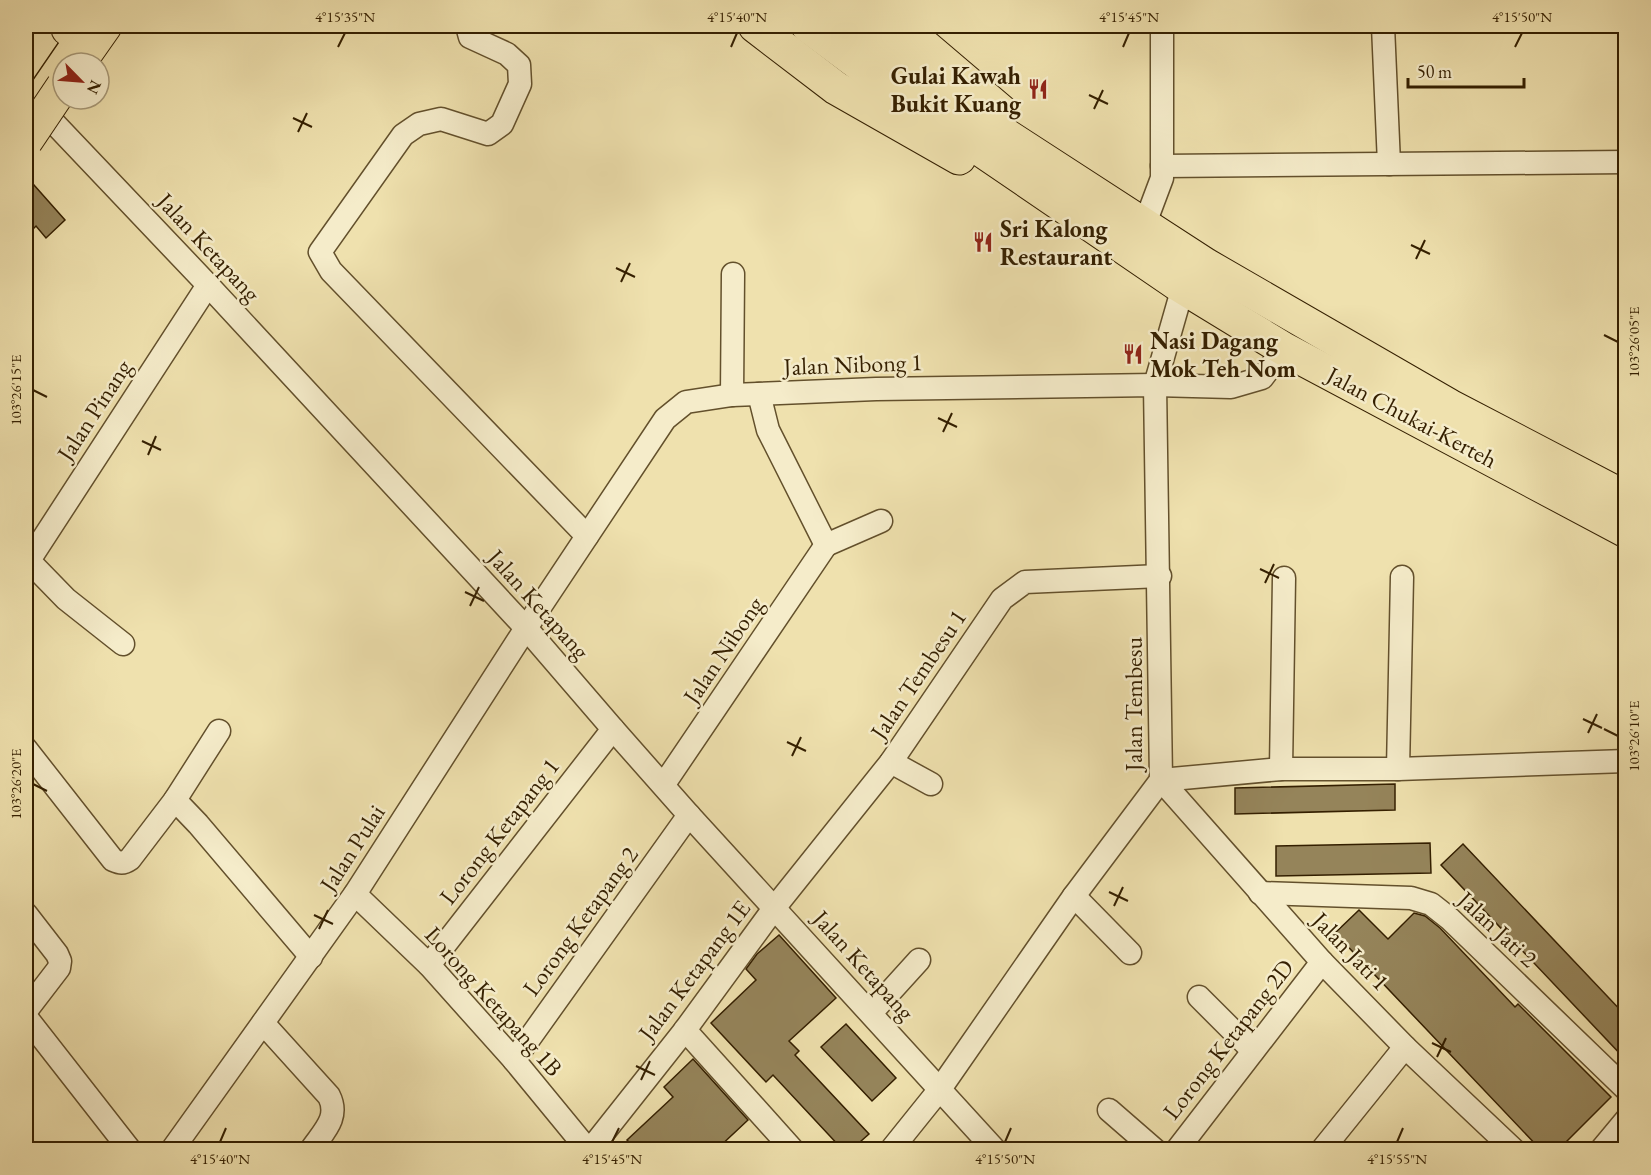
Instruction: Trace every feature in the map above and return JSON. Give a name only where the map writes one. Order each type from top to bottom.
[{"type":"highway","points":[[87,51],[105,26]]},
{"type":"highway","points":[[755,26],[836,88],[1181,286]]},
{"type":"highway","name":"Jalan Chukai-Kerteh","points":[[808,26],[902,96],[1181,286],[1284,349],[1626,531]]},
{"type":"highway","name":"Jalan Chukai-Kerteh","points":[[858,26],[964,108],[1206,265],[1450,406],[1626,498]]},
{"type":"highway","points":[[901,26],[960,75],[1090,191]]},
{"type":"highway","points":[[26,141],[51,104]]},
{"type":"main road","points":[[28,104],[74,26]]},
{"type":"street","points":[[467,26],[470,37],[507,54],[519,64],[520,84],[502,124],[488,134],[441,119],[419,123],[403,135],[320,252],[331,271],[587,536]]},
{"type":"street","points":[[1144,226],[1162,178],[1162,26]]},
{"type":"street","points":[[1383,26],[1389,164]]},
{"type":"street","name":"Jalan Ketapang","points":[[28,104],[208,285],[526,628],[689,815],[995,1149]]},
{"type":"street","points":[[1162,166],[1626,162]]},
{"type":"street","points":[[732,395],[733,274]]},
{"type":"street","name":"Jalan Pinang","points":[[27,563],[208,285]]},
{"type":"street","name":"Jalan Tembesu","points":[[891,1149],[940,1089],[1074,896],[1161,780],[1160,576],[1155,385],[1181,286]]},
{"type":"street","name":"Jalan Nibong 1","points":[[526,628],[665,419],[686,402],[732,395],[876,389],[1155,385],[1231,387],[1262,378],[1284,349]]},
{"type":"street","points":[[759,394],[768,430],[826,545],[881,521]]},
{"type":"street","name":"Jalan Nibong","points":[[664,784],[826,545]]},
{"type":"street","points":[[27,563],[66,599],[123,644]]},
{"type":"street","name":"Jalan Tembesu 1","points":[[775,907],[891,762],[1002,599],[1025,582],[1160,576]]},
{"type":"street","points":[[1398,769],[1402,577]]},
{"type":"street","points":[[1281,769],[1284,578]]},
{"type":"street","name":"Jalan Pulai","points":[[172,1149],[355,894],[526,628]]},
{"type":"street","name":"Lorong Ketapang 1","points":[[429,965],[613,729]]},
{"type":"street","points":[[26,749],[113,860],[119,863],[130,859],[175,800],[219,731]]},
{"type":"street","points":[[1161,780],[1281,769],[1398,769],[1626,761]]},
{"type":"street","points":[[891,762],[931,784]]},
{"type":"street","name":"Jalan Jati 1","points":[[1161,780],[1322,962],[1405,1047],[1514,1149]]},
{"type":"street","points":[[175,800],[311,957]]},
{"type":"street","name":"Lorong Ketapang 2","points":[[514,1060],[689,815]]},
{"type":"street","name":"Jalan Jati 2","points":[[1260,893],[1411,898],[1431,904],[1450,919],[1626,1089]]},
{"type":"street","name":"Lorong Ketapang 1B","points":[[355,894],[429,965],[596,1147]]},
{"type":"street","points":[[1074,896],[1130,953]]},
{"type":"street","name":"Jalan Ketapang 1E","points":[[596,1147],[775,907]]},
{"type":"street","points":[[26,914],[60,961],[59,968],[26,1011]]},
{"type":"street","points":[[871,1013],[919,960]]},
{"type":"street","name":"Lorong Ketapang 2D","points":[[1177,1149],[1322,962]]},
{"type":"street","points":[[1199,997],[1253,1051]]},
{"type":"street","points":[[26,1017],[129,1149]]},
{"type":"street","points":[[263,1023],[329,1096],[333,1105],[333,1114],[329,1123],[311,1149]]},
{"type":"street","points":[[685,1030],[793,1149]]},
{"type":"street","points":[[1330,1146],[1405,1047]]},
{"type":"street","points":[[1109,1110],[1155,1149]]},
{"type":"street","points":[[1601,1149],[1626,1120]]},
{"type":"building","points":[[26,176],[65,220],[46,238],[36,226],[26,236]]},
{"type":"building","points":[[1395,784],[1395,810],[1235,814],[1235,788]]},
{"type":"building","points":[[1430,843],[1431,873],[1276,876],[1276,846]]},
{"type":"building","points":[[1463,844],[1626,1016],[1626,1060],[1441,865]]},
{"type":"building","points":[[1359,910],[1388,939],[1414,913],[1425,916],[1440,928],[1515,1007],[1518,1004],[1611,1097],[1559,1149],[1540,1149],[1335,933]]},
{"type":"building","points":[[779,935],[836,998],[789,1041],[799,1051],[795,1055],[869,1134],[852,1149],[842,1149],[773,1075],[766,1082],[711,1023],[756,980],[746,969],[757,954]]},
{"type":"building","points":[[846,1024],[896,1078],[872,1101],[821,1047]]},
{"type":"building","points":[[693,1059],[748,1120],[717,1149],[636,1149],[627,1140],[673,1097],[664,1087]]},
{"type":"place","name":"Gulai Kawah Bukit Kuang","points":[[1038,89]]},
{"type":"place","name":"Sri Kalong Restaurant","points":[[983,242]]},
{"type":"place","name":"Nasi Dagang Mok Teh Nom","points":[[1133,354]]}]
